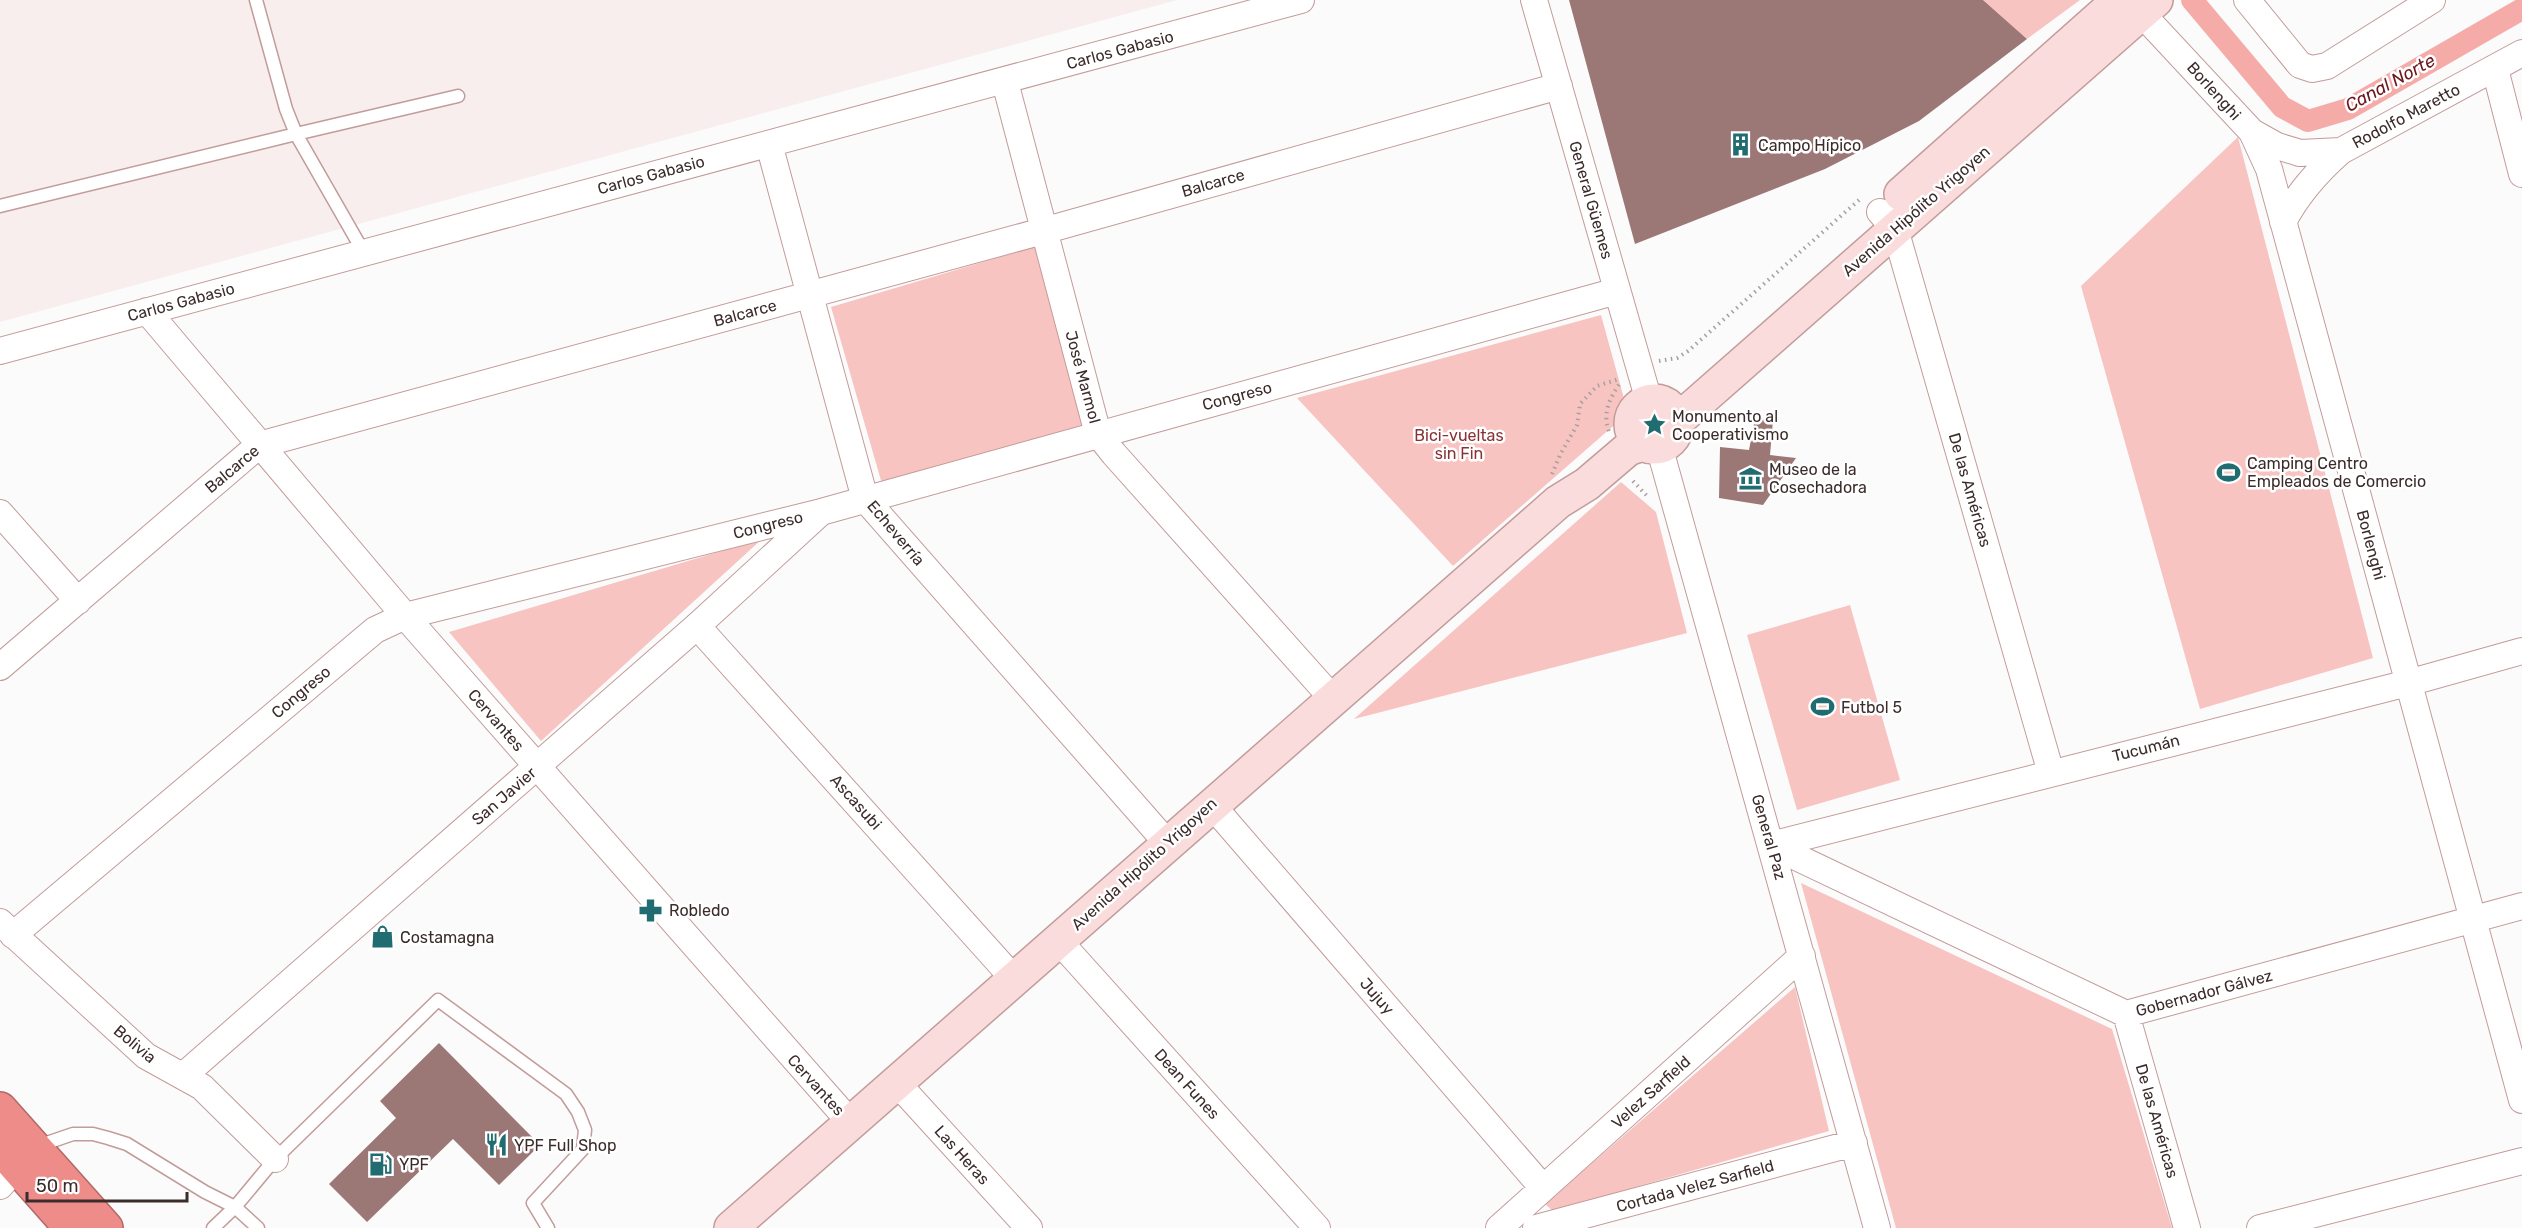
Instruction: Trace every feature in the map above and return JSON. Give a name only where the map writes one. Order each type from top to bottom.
[{"type":"highway","points":[[0,1109],[13,1162],[71,1228]]},
{"type":"highway","points":[[13,1162],[106,1228]]},
{"type":"street","name":"Carlos Gabasio","points":[[0,351],[363,251],[1005,82],[1301,0]]},
{"type":"street","name":"General Güemes","points":[[1534,0],[1654,423]]},
{"type":"street","points":[[2247,0],[2300,65],[2312,69],[2327,66],[2432,0]]},
{"type":"street","name":"Borlenghi","points":[[2137,3],[2252,132],[2269,169],[2522,1100]]},
{"type":"street","name":"Avenida Hipólito Yrigoyen","points":[[734,1227],[1211,804],[1558,502],[1572,474],[1613,440],[1654,423],[2137,3]]},
{"type":"street","name":"Rodolfo Maretto","points":[[2252,132],[2277,146],[2300,153],[2341,151],[2522,53]]},
{"type":"street","points":[[2495,69],[2522,174]]},
{"type":"street","name":"José Marmol","points":[[1005,82],[1098,434],[1333,699]]},
{"type":"street","name":"Balcarce","points":[[0,667],[259,444],[808,296],[1559,86]]},
{"type":"street","name":"Echeverría","points":[[769,144],[808,296],[865,499],[1168,844]]},
{"type":"street","points":[[2283,222],[2307,184],[2341,151]]},
{"type":"street","name":"De las Américas","points":[[1888,220],[2050,772]]},
{"type":"street","name":"Congreso","points":[[7,928],[375,630],[405,616],[821,512],[1617,291]]},
{"type":"street","name":"Cervantes","points":[[147,312],[405,616],[850,1123]]},
{"type":"street","name":"General Paz","points":[[1654,423],[1877,1228]]},
{"type":"street","name":"San Javier","points":[[183,1076],[697,626],[821,512]]},
{"type":"street","points":[[0,513],[78,601]]},
{"type":"street","name":"Ascasubi","points":[[697,626],[1014,979]]},
{"type":"street","name":"Tucumán","points":[[1771,845],[2050,772],[2408,683],[2522,651]]},
{"type":"street","name":"Jujuy","points":[[1211,804],[1543,1188]]},
{"type":"street","name":"Gobernador Gálvez","points":[[1771,845],[2126,1014],[2522,906]]},
{"type":"street","name":"Bolivia","points":[[7,928],[146,1056],[202,1087],[275,1159]]},
{"type":"street","name":"Dean Funes","points":[[1058,940],[1317,1228]]},
{"type":"street","name":"Velez Sarfield","points":[[1499,1228],[1802,956]]},
{"type":"street","name":"De las Américas","points":[[2126,1014],[2187,1228]]},
{"type":"street","name":"Las Heras","points":[[896,1082],[1029,1228]]},
{"type":"street","name":"Cortada Velez Sarfield","points":[[1536,1228],[1854,1143]]},
{"type":"street","points":[[2260,1228],[2522,1161]]},
{"type":"lane","points":[[256,0],[286,109],[296,134],[363,251]]},
{"type":"lane","points":[[0,206],[458,96]]},
{"type":"lane","points":[[213,1228],[235,1207],[275,1159],[438,1000],[566,1094],[578,1112],[585,1130],[583,1149],[533,1203],[548,1228]]},
{"type":"lane","points":[[13,1162],[73,1134],[93,1134],[108,1138],[127,1144],[205,1192],[235,1207],[258,1228]]},
{"type":"shaded area","points":[[0,0],[1177,0],[0,322]]},
{"type":"green space","points":[[1983,0],[2080,0],[2027,39]]},
{"type":"green space","name":"Camping Centro Empleados de Comercio","points":[[2238,137],[2373,658],[2200,709],[2081,286]]},
{"type":"green space","points":[[1037,246],[1089,424],[882,484],[831,307]]},
{"type":"green space","name":"Bici-vueltas sin Fin","points":[[1601,315],[1628,413],[1453,566],[1297,398]]},
{"type":"green space","points":[[1621,482],[1656,512],[1687,633],[1354,719]]},
{"type":"green space","points":[[762,539],[541,741],[449,632]]},
{"type":"green space","name":"Futbol 5","points":[[1850,605],[1900,780],[1797,810],[1747,635]]},
{"type":"green space","points":[[1801,883],[2112,1029],[2172,1228],[1896,1228]]},
{"type":"green space","points":[[1795,987],[1829,1131],[1553,1211],[1545,1204]]},
{"type":"building","name":"Campo Hípico","points":[[1569,0],[1983,0],[2027,39],[1919,121],[1825,169],[1635,244]]},
{"type":"building","name":"Museo de la Cosechadora","points":[[1755,419],[1773,420],[1770,455],[1796,458],[1763,505],[1719,498],[1720,447],[1749,450]]},
{"type":"building","points":[[439,1043],[540,1145],[499,1185],[453,1139],[367,1222],[329,1184],[396,1118],[380,1101]]},
{"type":"waterway","name":"Canal Norte","points":[[2192,0],[2282,107],[2308,121],[2348,109],[2522,9]]},
{"type":"place","name":"Campo Hípico","points":[[1740,145]]},
{"type":"place","name":"Monumento al Cooperativismo","points":[[1654,425]]},
{"type":"place","name":"Camping Centro Empleados de Comercio","points":[[2229,472]]},
{"type":"place","name":"Museo de la Cosechadora","points":[[1751,478]]},
{"type":"place","name":"Futbol 5","points":[[1823,707]]},
{"type":"place","name":"Robledo","points":[[651,910]]},
{"type":"place","name":"Costamagna","points":[[382,937]]},
{"type":"place","name":"YPF Full Shop","points":[[496,1145]]},
{"type":"place","name":"YPF","points":[[381,1164]]}]
